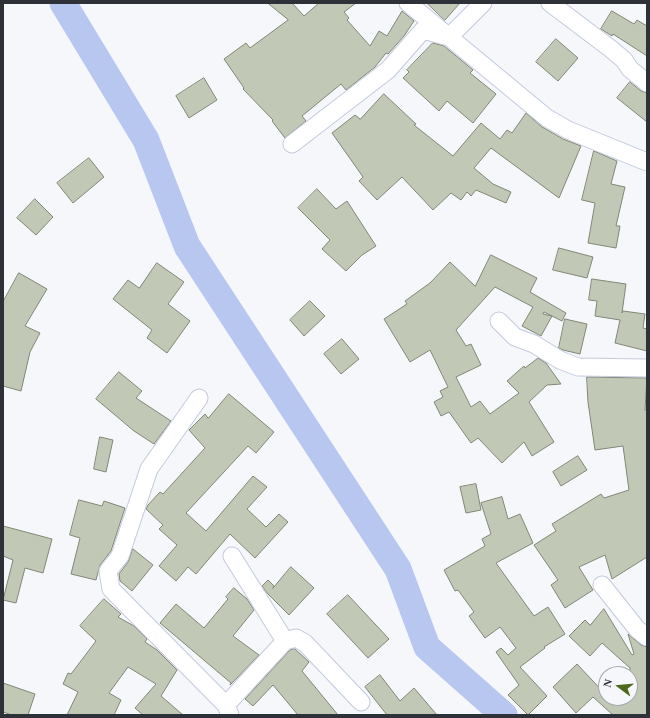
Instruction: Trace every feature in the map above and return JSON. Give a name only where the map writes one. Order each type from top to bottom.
[{"type":"street","points":[[408,3],[547,118],[568,130],[647,162]]},
{"type":"street","points":[[449,37],[483,3]]},
{"type":"street","points":[[550,3],[620,56],[630,69],[647,83]]},
{"type":"street","points":[[292,144],[388,70],[423,30],[449,37]]},
{"type":"street","points":[[499,320],[514,337],[534,344],[560,360],[578,367],[647,368]]},
{"type":"street","points":[[199,398],[149,469],[120,556],[108,571],[110,589],[228,710],[285,641],[296,638],[306,643],[361,702]]},
{"type":"street","points":[[232,556],[285,641]]},
{"type":"street","points":[[602,585],[637,629],[647,637]]},
{"type":"building","points":[[268,3],[292,3],[304,16],[319,3],[356,3],[344,12],[349,18],[347,20],[370,46],[379,31],[387,36],[402,11],[414,21],[404,36],[388,54],[386,53],[375,67],[346,90],[341,84],[302,116],[306,121],[285,138],[272,121],[273,120],[243,89],[244,88],[224,59],[246,43],[250,48],[288,20]]},
{"type":"building","points":[[427,3],[460,3],[445,20]]},
{"type":"building","points":[[612,11],[634,24],[637,20],[647,26],[647,56],[613,34],[612,36],[601,29]]},
{"type":"building","points":[[556,39],[578,58],[558,81],[536,62]]},
{"type":"building","points":[[433,43],[444,46],[473,70],[470,73],[496,94],[473,123],[447,101],[439,111],[403,78],[409,72],[407,70]]},
{"type":"building","points":[[204,78],[217,100],[189,118],[176,96]]},
{"type":"building","points":[[630,82],[641,91],[647,93],[647,122],[617,98]]},
{"type":"building","points":[[384,94],[416,124],[414,125],[453,156],[481,123],[500,139],[507,130],[512,133],[526,113],[542,127],[563,139],[581,146],[559,198],[491,148],[474,168],[493,184],[511,192],[506,203],[476,190],[471,196],[467,192],[461,200],[451,193],[433,210],[402,177],[377,200],[359,181],[363,177],[332,133],[355,115],[360,119]]},
{"type":"building","points":[[594,151],[617,161],[611,184],[625,187],[616,226],[620,226],[616,248],[588,243],[595,203],[582,200]]},
{"type":"building","points":[[89,158],[104,177],[73,203],[57,183]]},
{"type":"building","points":[[317,189],[336,209],[347,201],[376,246],[362,255],[346,271],[322,249],[330,240],[298,208]]},
{"type":"building","points":[[35,199],[53,217],[36,235],[17,218]]},
{"type":"building","points":[[559,248],[593,257],[587,278],[553,270]]},
{"type":"building","points":[[491,255],[537,278],[530,292],[566,313],[562,321],[552,316],[541,336],[522,326],[533,307],[495,287],[456,330],[466,346],[471,344],[481,365],[456,377],[471,407],[480,401],[490,414],[519,393],[507,381],[524,366],[525,368],[538,358],[546,363],[561,384],[547,385],[529,402],[554,442],[532,456],[524,442],[502,463],[478,438],[471,443],[449,412],[441,416],[434,402],[443,397],[440,391],[448,387],[430,350],[410,362],[384,319],[407,304],[405,301],[430,283],[450,262],[475,286]]},
{"type":"building","points":[[157,263],[184,282],[168,304],[190,321],[167,353],[147,338],[152,330],[113,299],[128,280],[139,288]]},
{"type":"building","points":[[19,273],[47,289],[25,326],[40,333],[30,352],[21,391],[3,386],[3,302]]},
{"type":"building","points":[[592,279],[626,284],[622,313],[623,311],[645,314],[643,328],[647,329],[647,351],[615,343],[620,320],[595,316],[597,301],[589,300]]},
{"type":"building","points":[[310,301],[325,316],[304,336],[290,320]]},
{"type":"building","points":[[565,319],[587,324],[580,354],[559,348]]},
{"type":"building","points":[[342,339],[359,359],[341,374],[324,354]]},
{"type":"building","points":[[119,372],[142,391],[136,398],[171,421],[154,444],[134,431],[96,399]]},
{"type":"building","points":[[587,377],[647,378],[645,410],[647,410],[647,557],[612,579],[605,555],[579,567],[593,590],[565,608],[551,585],[558,580],[534,545],[556,531],[552,524],[601,494],[604,498],[629,490],[623,446],[595,450],[588,402]]},
{"type":"building","points":[[229,394],[274,432],[256,453],[248,446],[186,513],[206,531],[253,476],[267,487],[247,509],[266,527],[279,514],[288,522],[255,558],[230,534],[196,574],[188,567],[176,581],[159,566],[177,545],[159,529],[163,525],[146,509],[160,492],[163,494],[205,448],[189,430],[205,414],[208,418]]},
{"type":"building","points":[[100,437],[113,440],[106,472],[94,469]]},
{"type":"building","points":[[578,456],[587,470],[561,486],[553,472]]},
{"type":"building","points":[[476,484],[481,510],[466,513],[460,487]]},
{"type":"building","points":[[502,497],[508,519],[520,514],[533,543],[496,563],[534,616],[548,607],[565,634],[544,647],[545,648],[520,667],[547,696],[528,715],[508,695],[519,685],[496,652],[501,648],[508,655],[516,648],[500,627],[485,638],[469,616],[474,612],[458,590],[455,591],[444,570],[485,546],[482,539],[491,534],[481,503]]},
{"type":"building","points":[[79,500],[102,506],[104,501],[125,508],[111,551],[100,565],[96,580],[71,574],[80,538],[70,535]]},
{"type":"building","points":[[3,526],[52,539],[43,573],[25,568],[16,603],[3,600],[13,560],[3,556]]},
{"type":"building","points":[[133,549],[153,565],[132,591],[120,581],[119,574],[128,562]]},
{"type":"building","points":[[291,567],[314,588],[289,615],[262,586],[268,580],[274,586],[273,588]]},
{"type":"building","points":[[234,588],[247,599],[254,610],[233,636],[259,655],[230,685],[231,683],[160,623],[176,604],[204,628],[228,599],[226,597]]},
{"type":"building","points":[[348,595],[389,639],[368,658],[327,614]]},
{"type":"building","points":[[104,599],[121,614],[118,617],[134,626],[147,639],[145,642],[157,650],[177,670],[161,696],[183,715],[143,715],[135,708],[156,684],[128,667],[109,693],[121,700],[114,715],[67,715],[78,692],[63,684],[68,673],[71,674],[96,641],[80,626]]},
{"type":"building","points":[[604,609],[632,655],[634,654],[628,634],[641,645],[647,647],[647,715],[613,715],[603,706],[638,706],[638,666],[628,666],[602,643],[590,656],[569,636],[585,620],[590,625]]},
{"type":"building","points":[[295,649],[309,662],[302,671],[338,715],[298,715],[273,685],[253,706],[245,699],[290,650]]},
{"type":"building","points":[[577,664],[598,686],[598,702],[593,697],[576,713],[553,687]]},
{"type":"building","points":[[380,675],[400,701],[414,688],[437,715],[387,715],[365,687]]},
{"type":"building","points":[[3,683],[35,694],[28,715],[12,715],[3,712]]},
{"type":"waterway","points":[[63,3],[146,140],[187,246],[398,569],[427,647],[504,715]]}]
